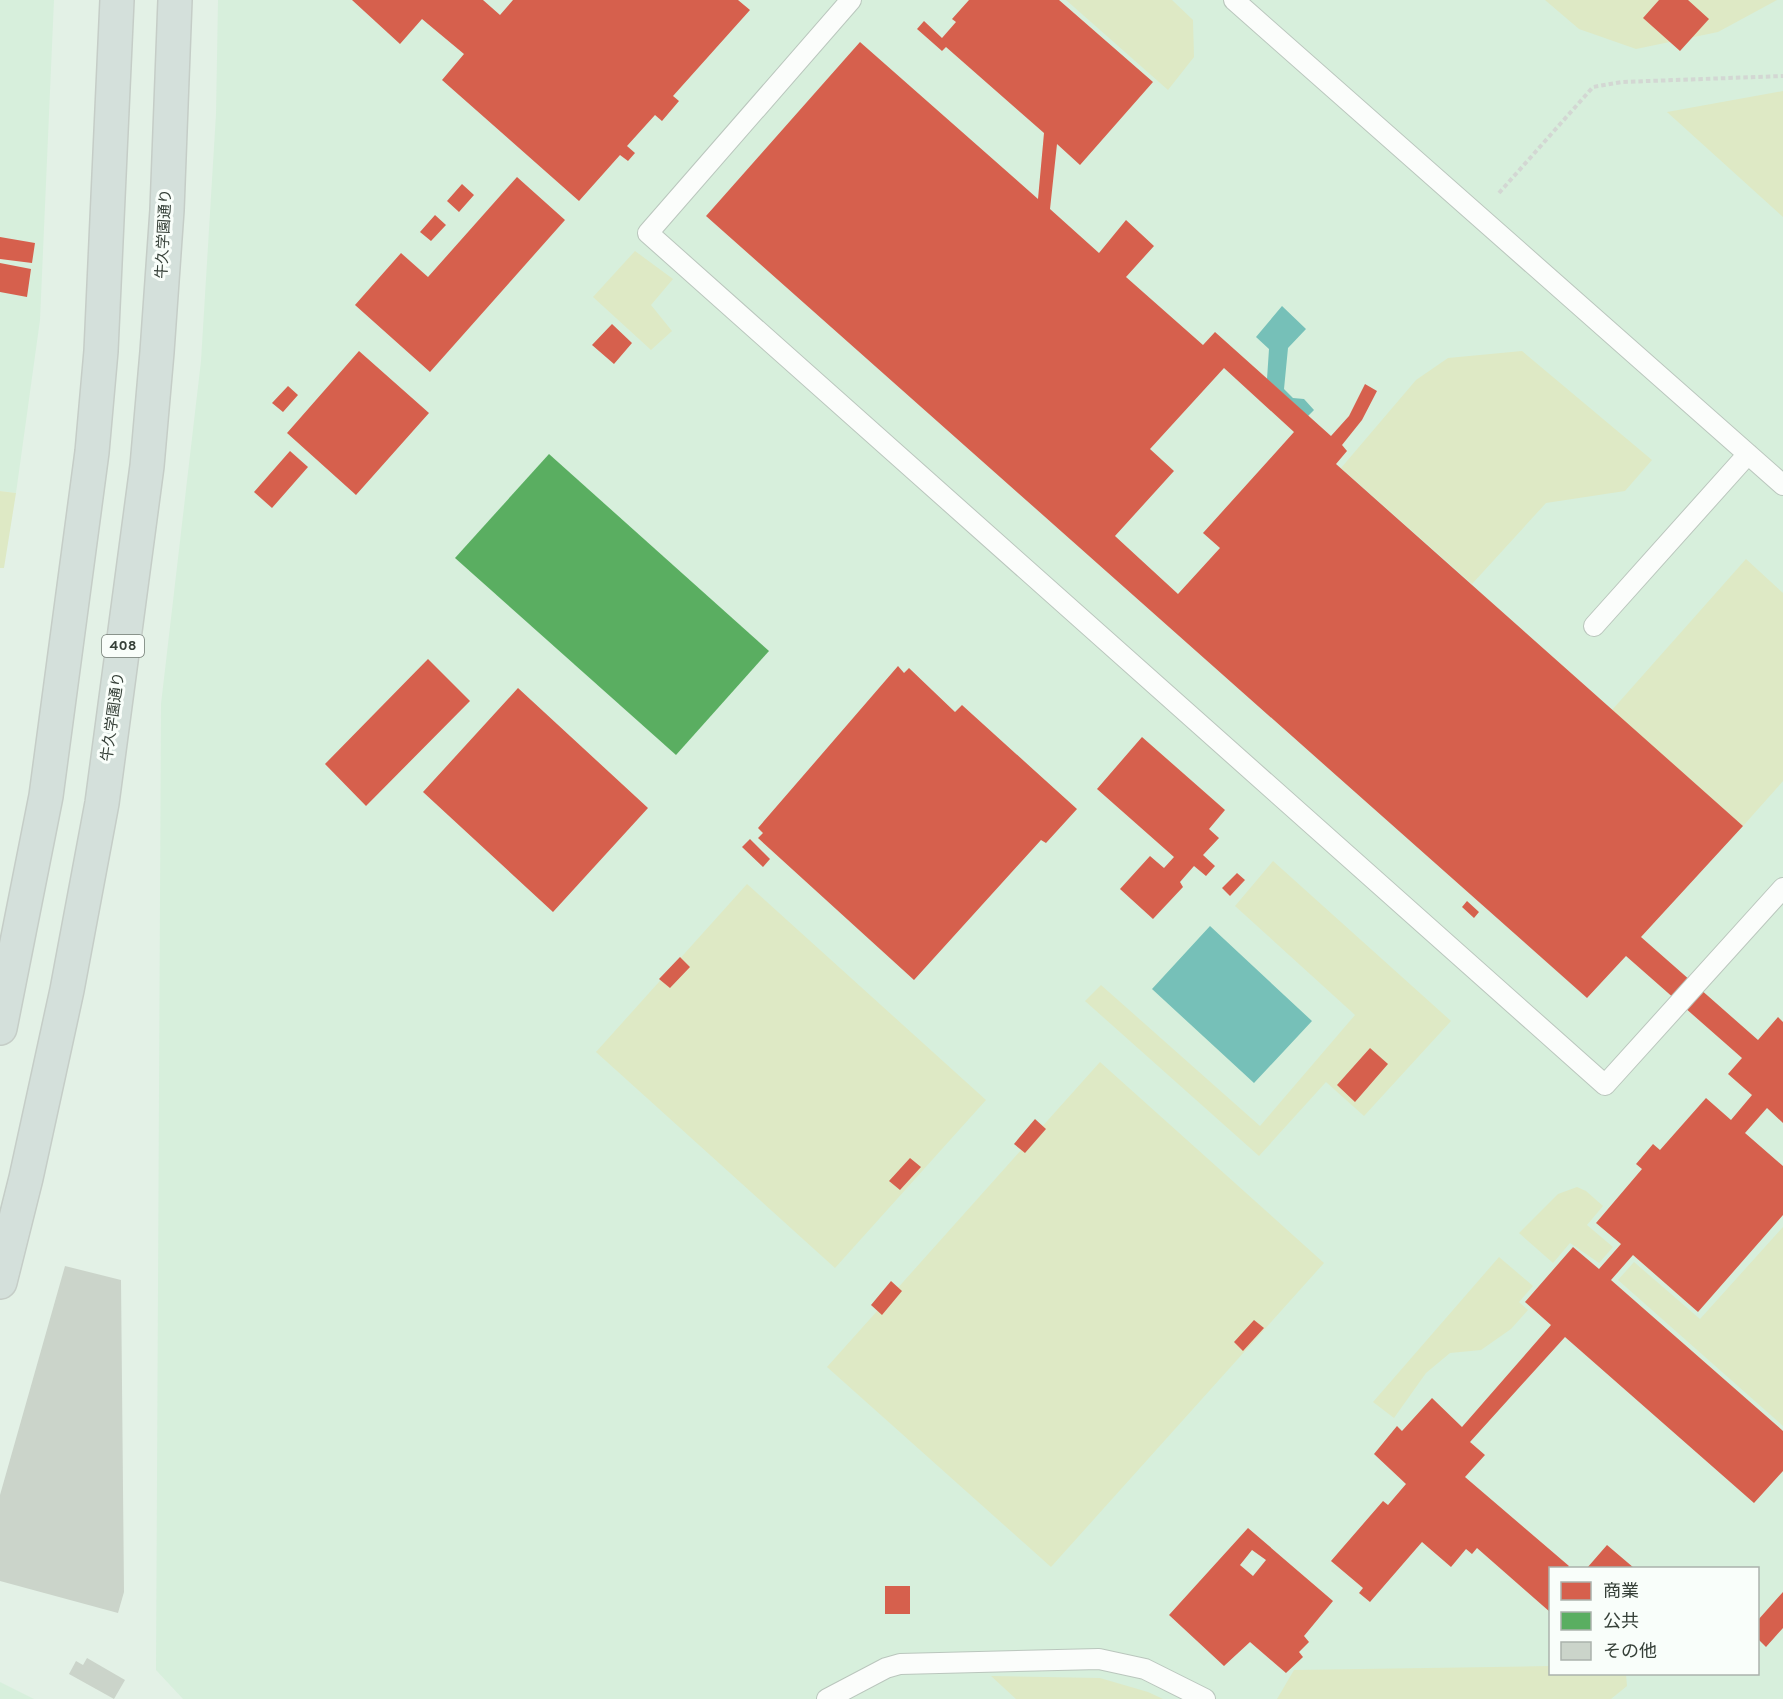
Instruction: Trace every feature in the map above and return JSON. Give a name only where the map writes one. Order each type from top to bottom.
[{"type":"highway","points":[[0,1028],[46,796],[92,452],[101,351],[117,0]]},
{"type":"highway","name":"牛久学園通り","points":[[0,1282],[26,1178],[67,990],[102,803],[147,466],[158,352],[167,210],[175,0]]},
{"type":"lane","points":[[851,0],[648,233],[1605,1085],[1783,888]]},
{"type":"lane","points":[[1234,0],[1783,485]]},
{"type":"lane","points":[[1594,626],[1748,454]]},
{"type":"lane","points":[[827,1699],[886,1668],[900,1664],[1100,1659],[1145,1669],[1206,1699]]},
{"type":"path","points":[[1499,193],[1593,87],[1622,82],[1783,76]]},
{"type":"shaded area","points":[[0,0],[54,0],[40,320],[16,493],[0,491]]},
{"type":"shaded area","points":[[218,0],[1783,0],[1783,1699],[183,1699],[156,1670],[161,704],[201,361],[216,114]]},
{"type":"shaded area","points":[[1066,0],[1172,0],[1193,20],[1194,57],[1168,90]]},
{"type":"shaded area","points":[[1545,0],[1777,0],[1718,32],[1636,49],[1579,29]]},
{"type":"shaded area","points":[[1783,91],[1783,217],[1667,112]]},
{"type":"shaded area","points":[[635,251],[673,279],[651,305],[672,331],[651,350],[593,297]]},
{"type":"shaded area","points":[[1522,351],[1652,460],[1625,491],[1546,503],[1472,584],[1341,468],[1416,380],[1448,358]]},
{"type":"shaded area","points":[[0,491],[16,493],[4,568],[0,568]]},
{"type":"shaded area","points":[[1746,559],[1783,593],[1783,781],[1743,826],[1612,710]]},
{"type":"shaded area","points":[[1273,861],[1451,1021],[1364,1116],[1326,1082],[1259,1156],[1085,1001],[1101,985],[1260,1126],[1355,1015],[1235,906]]},
{"type":"shaded area","points":[[747,884],[986,1100],[835,1268],[596,1052]]},
{"type":"shaded area","points":[[1100,1062],[1324,1263],[1051,1567],[827,1367]]},
{"type":"shaded area","points":[[1577,1187],[1586,1191],[1603,1206],[1587,1225],[1613,1247],[1599,1263],[1570,1243],[1553,1263],[1519,1233],[1558,1194]]},
{"type":"shaded area","points":[[1783,1227],[1783,1426],[1618,1280],[1634,1262],[1700,1319]]},
{"type":"shaded area","points":[[1499,1257],[1533,1286],[1519,1302],[1528,1310],[1511,1329],[1481,1350],[1450,1353],[1426,1373],[1394,1418],[1373,1402]]},
{"type":"shaded area","points":[[1549,1666],[1549,1675],[1626,1675],[1627,1686],[1611,1699],[1277,1699],[1294,1670]]},
{"type":"shaded area","points":[[991,1676],[1100,1678],[1148,1692],[1163,1699],[1016,1699]]},
{"type":"shaded area","points":[[0,1682],[34,1699],[0,1699]]},
{"type":"water","points":[[1282,306],[1306,329],[1288,348],[1284,389],[1293,398],[1304,399],[1314,410],[1308,416],[1267,379],[1269,349],[1256,337]]},
{"type":"water","points":[[1210,926],[1312,1021],[1254,1083],[1152,989]]},
{"type":"building: 商業","points":[[352,0],[483,0],[500,15],[513,0],[738,0],[750,10],[673,96],[679,101],[662,121],[655,115],[627,146],[635,153],[628,161],[620,155],[579,201],[442,80],[464,54],[422,19],[400,44]]},
{"type":"building: 商業","points":[[969,0],[1059,0],[1153,82],[1080,165],[1057,144],[1050,209],[1099,253],[1126,220],[1154,246],[1126,277],[1203,345],[1215,332],[1331,436],[1349,416],[1365,384],[1377,391],[1362,420],[1342,445],[1347,451],[1336,464],[1743,826],[1641,937],[1758,1040],[1778,1017],[1783,1022],[1783,1123],[1767,1108],[1745,1133],[1783,1166],[1783,1215],[1698,1312],[1633,1255],[1611,1280],[1783,1431],[1783,1471],[1754,1503],[1565,1337],[1470,1442],[1485,1455],[1465,1477],[1569,1566],[1549,1567],[1549,1611],[1477,1548],[1472,1554],[1466,1549],[1451,1567],[1422,1542],[1370,1602],[1359,1593],[1363,1588],[1331,1561],[1383,1501],[1388,1505],[1406,1484],[1374,1454],[1397,1426],[1402,1431],[1432,1398],[1462,1427],[1551,1325],[1525,1302],[1573,1247],[1599,1269],[1621,1244],[1596,1223],[1642,1169],[1636,1164],[1653,1144],[1660,1150],[1706,1098],[1731,1120],[1752,1095],[1728,1074],[1742,1058],[1626,956],[1587,998],[706,216],[860,42],[1038,199],[1044,133],[946,47],[942,51],[917,29],[924,21],[942,38],[956,22],[952,19]],"holes":[[[1224,368],[1294,432],[1203,533],[1220,548],[1178,594],[1115,536],[1174,471],[1150,449]]]},
{"type":"building: 商業","points":[[1659,0],[1688,0],[1709,19],[1680,51],[1643,18]]},
{"type":"building: 商業","points":[[517,177],[565,220],[430,372],[355,305],[401,253],[428,277]]},
{"type":"building: 商業","points":[[462,184],[474,195],[459,212],[447,201]]},
{"type":"building: 商業","points":[[435,215],[446,225],[431,241],[420,232]]},
{"type":"building: 商業","points":[[0,237],[35,243],[32,263],[0,259]]},
{"type":"building: 商業","points":[[0,263],[31,269],[27,297],[0,292]]},
{"type":"building: 商業","points":[[612,324],[632,343],[614,364],[592,345]]},
{"type":"building: 商業","points":[[359,351],[429,413],[356,495],[287,433]]},
{"type":"building: 商業","points":[[288,386],[298,395],[283,412],[272,403]]},
{"type":"building: 商業","points":[[290,451],[308,467],[272,508],[254,492]]},
{"type":"building: 商業","points":[[428,659],[470,701],[366,806],[325,764]]},
{"type":"building: 商業","points":[[898,666],[904,673],[909,668],[955,712],[962,705],[1077,809],[1046,843],[1041,840],[914,980],[758,838],[763,833],[758,828]]},
{"type":"building: 商業","points":[[518,688],[648,808],[553,912],[423,792]]},
{"type":"building: 商業","points":[[1142,737],[1225,810],[1209,829],[1219,838],[1203,855],[1215,866],[1206,876],[1194,866],[1180,882],[1183,887],[1153,919],[1120,889],[1150,856],[1164,868],[1174,857],[1097,789]]},
{"type":"building: 商業","points":[[750,839],[770,859],[763,867],[742,847]]},
{"type":"building: 商業","points":[[1237,873],[1245,880],[1230,896],[1222,888]]},
{"type":"building: 商業","points":[[1467,901],[1479,912],[1474,918],[1462,907]]},
{"type":"building: 商業","points":[[680,957],[690,967],[670,988],[659,979]]},
{"type":"building: 商業","points":[[1370,1048],[1388,1064],[1355,1102],[1337,1085]]},
{"type":"building: 商業","points":[[1035,1119],[1046,1129],[1025,1153],[1014,1144]]},
{"type":"building: 商業","points":[[910,1158],[921,1167],[900,1190],[889,1181]]},
{"type":"building: 商業","points":[[891,1281],[902,1291],[882,1315],[871,1305]]},
{"type":"building: 商業","points":[[1254,1320],[1264,1328],[1243,1351],[1234,1342]]},
{"type":"building: 商業","points":[[1248,1528],[1333,1601],[1304,1636],[1309,1642],[1299,1652],[1303,1657],[1286,1673],[1250,1642],[1224,1666],[1169,1615]],"holes":[[[1252,1550],[1266,1560],[1253,1576],[1240,1565]]]},
{"type":"building: 商業","points":[[1607,1545],[1633,1567],[1588,1567]]},
{"type":"building: 商業","points":[[885,1586],[910,1586],[910,1614],[885,1614]]},
{"type":"building: 商業","points":[[1783,1592],[1783,1628],[1766,1647],[1759,1640],[1759,1619]]},
{"type":"building: 公共","points":[[549,454],[769,651],[676,755],[455,558]]},
{"type":"building: その他","points":[[65,1266],[121,1280],[124,1592],[118,1613],[0,1581],[0,1495]]},
{"type":"building: その他","points":[[87,1658],[125,1680],[114,1699],[69,1674],[76,1661],[83,1665]]}]
